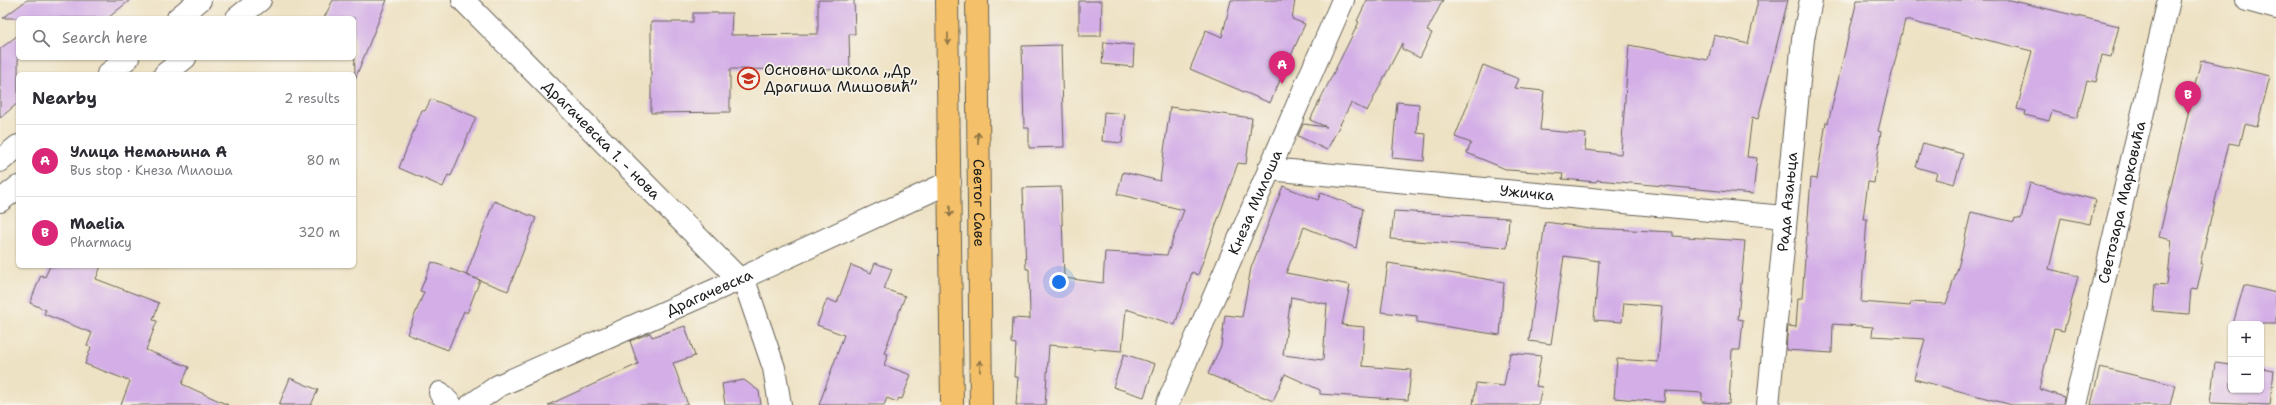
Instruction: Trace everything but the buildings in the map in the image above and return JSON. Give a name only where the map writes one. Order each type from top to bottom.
[{"type":"main road","name":"Светог Саве","points":[[948,0],[952,405]]},
{"type":"main road","name":"Светог Саве","points":[[977,0],[980,405]]},
{"type":"street","points":[[180,16],[200,0]]},
{"type":"street","points":[[240,16],[260,0]]},
{"type":"street","name":"Драгачевска 1. - нова","points":[[463,0],[746,286],[774,368],[780,405]]},
{"type":"street","name":"Кнеза Милоша","points":[[1167,405],[1343,0]]},
{"type":"street","name":"Рада Азањца","points":[[1768,405],[1803,39],[1811,0]]},
{"type":"street","name":"Светозара Марковића","points":[[2075,405],[2169,0]]},
{"type":"street","points":[[2247,0],[2276,8]]},
{"type":"street","points":[[110,72],[126,60]]},
{"type":"street","points":[[168,72],[183,60]]},
{"type":"street","points":[[0,161],[16,148]]},
{"type":"street","name":"Ужичка","points":[[1269,169],[1785,217]]},
{"type":"street","name":"Драгачевска","points":[[471,405],[498,386],[740,279],[950,182]]},
{"type":"street","points":[[0,201],[16,189]]},
{"type":"place","name":"Основна школа „Др Драгиша Мишовић”","points":[[748,79]]},
{"type":"place","name":"Улица Немањина А","points":[[1282,84]]},
{"type":"place","name":"Maelia","points":[[2188,114]]}]
